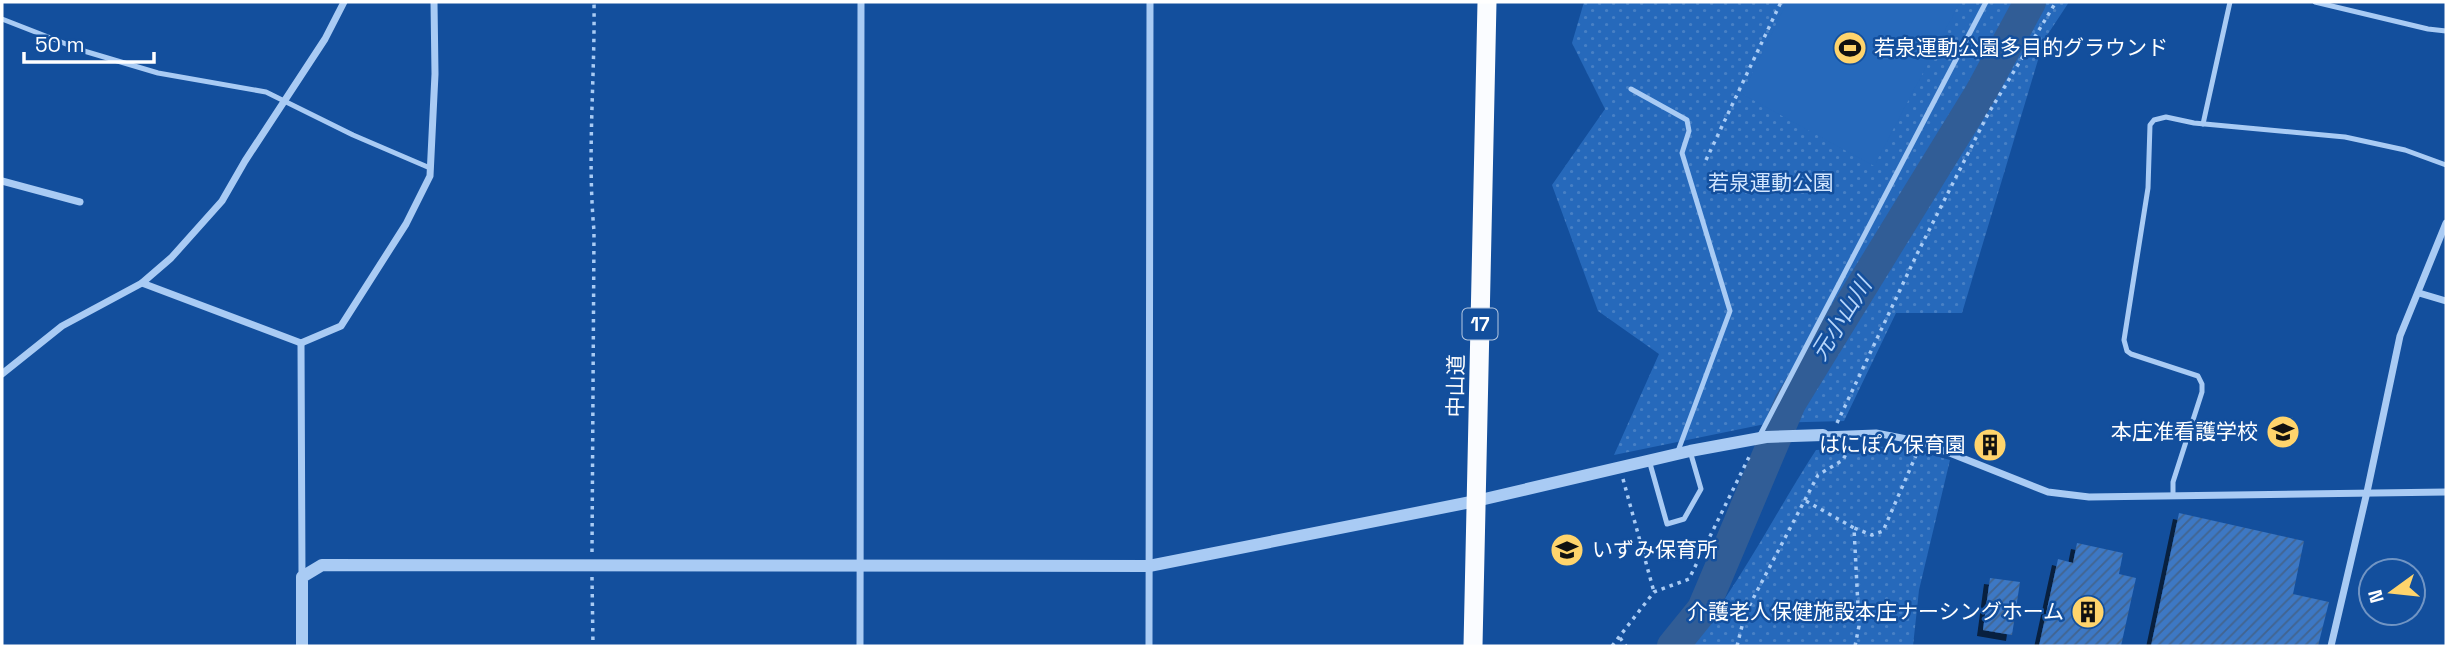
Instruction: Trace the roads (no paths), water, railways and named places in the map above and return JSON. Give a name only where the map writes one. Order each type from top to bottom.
[{"type":"highway","name":"中山道","points":[[1473,646],[1487,2]]},
{"type":"street","points":[[2,374],[62,326],[142,283],[171,258],[222,201],[325,39],[344,2]]},
{"type":"street","points":[[142,283],[301,343],[341,326],[406,224],[430,176],[435,74],[434,2]]},
{"type":"street","points":[[860,646],[861,2]]},
{"type":"street","points":[[1149,646],[1150,2]]},
{"type":"street","points":[[2,181],[80,202]]},
{"type":"street","points":[[2331,646],[2400,336],[2446,223]]},
{"type":"street","points":[[2419,293],[2446,301]]},
{"type":"street","points":[[301,343],[302,646]]},
{"type":"street","points":[[302,577],[321,565],[1149,566],[1476,501],[1683,452],[1762,438],[1876,433],[1922,442],[2049,492],[2090,497],[2446,492]]},
{"type":"lane","points":[[1762,438],[1986,2]]},
{"type":"lane","points":[[2203,124],[2230,2]]},
{"type":"lane","points":[[2315,2],[2446,31]]},
{"type":"lane","points":[[2,19],[84,51],[158,72],[267,92],[354,135],[430,168]]},
{"type":"lane","points":[[1631,89],[1687,120],[1689,131],[1682,153],[1730,311],[1683,452],[1701,489],[1684,519],[1667,524],[1649,460]]},
{"type":"lane","points":[[2173,495],[2173,482],[2202,392],[2202,384],[2198,376],[2131,354],[2127,351],[2124,340],[2148,188],[2150,125],[2154,120],[2166,117],[2203,124],[2345,137],[2405,150],[2446,165]]},
{"type":"waterway","name":"元小山川","points":[[1673,646],[1703,609],[1790,403],[1980,94],[2030,2]]},
{"type":"place","name":"若泉運動公園多目的グラウンド","points":[[1850,48]]},
{"type":"place","name":"本庄准看護学校","points":[[2283,432]]},
{"type":"place","name":"はにぽん保育園","points":[[1990,445]]},
{"type":"place","name":"いずみ保育所","points":[[1567,550]]},
{"type":"place","name":"介護老人保健施設本庄ナーシングホーム","points":[[2088,612]]},
{"type":"park label","name":"若泉運動公園","points":[[1771,183]]}]
